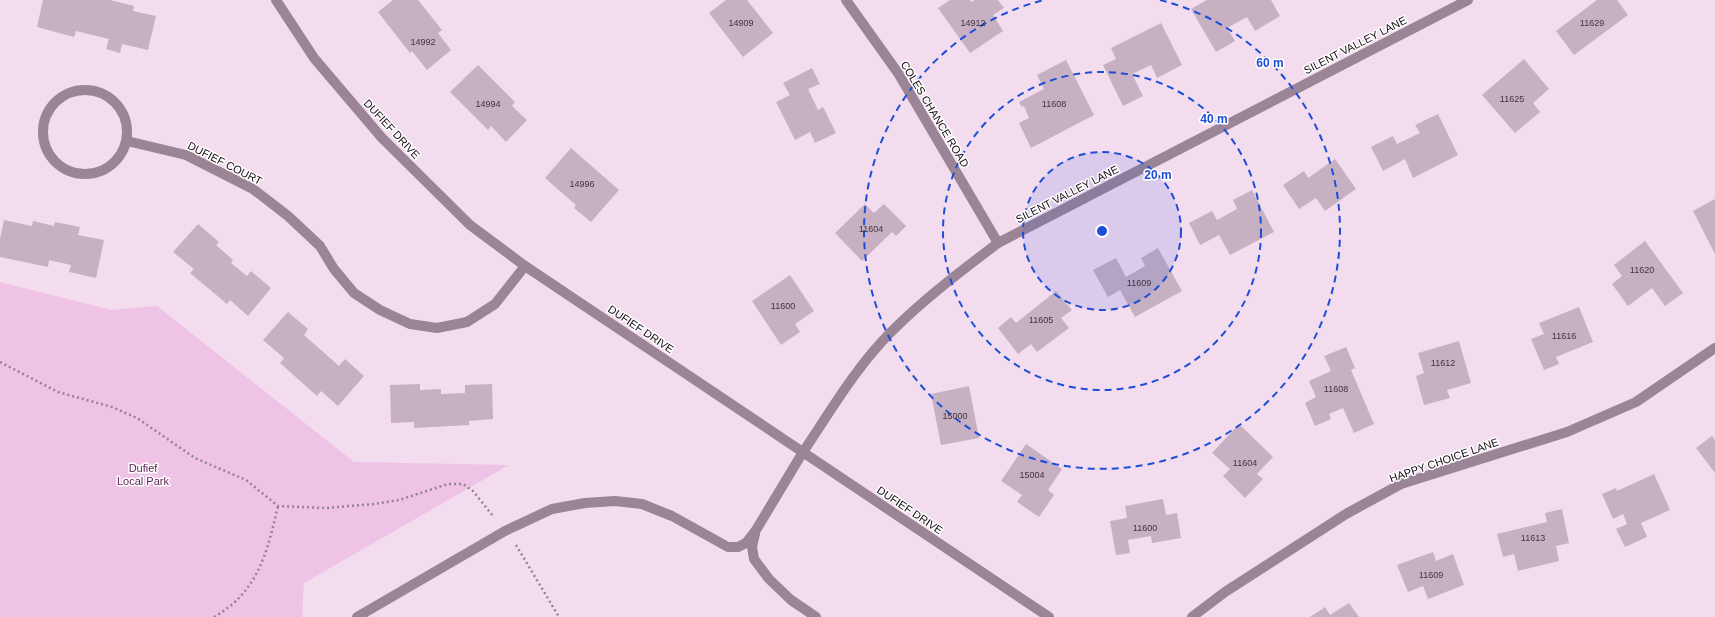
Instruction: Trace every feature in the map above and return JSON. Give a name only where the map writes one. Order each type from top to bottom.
[{"type":"street","name":"DUFIEF DRIVE","points":[[276,0],[314,58],[382,138],[470,224],[525,266],[1049,617]]},
{"type":"street","name":"COLES CHANCE ROAD","points":[[846,0],[898,73],[998,243]]},
{"type":"street","name":"SILENT VALLEY LANE","points":[[756,530],[803,452],[858,370],[890,333],[938,289],[998,243],[1468,0]]},
{"type":"street","points":[[91,89],[104,93],[120,107],[124,113],[127,127],[127,141],[121,154],[112,164],[100,172],[86,174],[72,172],[60,166],[50,156],[44,143],[42,129],[45,116],[53,103],[64,94],[77,90],[91,89]]},
{"type":"street","name":"DUFIEF COURT","points":[[127,141],[186,155],[253,189],[288,216],[320,246],[334,269],[354,293],[380,310],[410,324],[437,328],[467,322],[495,304],[525,266]]},
{"type":"street","name":"HAPPY CHOICE LANE","points":[[1192,617],[1224,592],[1346,514],[1401,484],[1574,429],[1636,402],[1715,348]]},
{"type":"street","points":[[356,617],[505,532],[552,509],[585,503],[615,501],[642,504],[672,516],[728,547],[738,548],[746,543],[756,530]]},
{"type":"street","points":[[756,530],[752,547],[754,559],[769,579],[791,600],[816,617]]},
{"type":"path","points":[[0,362],[58,392],[112,406],[137,418],[196,458],[246,480],[278,506],[326,508],[374,504],[399,500],[448,484],[462,484],[473,491],[519,548],[559,617]]},
{"type":"path","points":[[214,617],[227,609],[253,582],[271,536],[278,506]]},
{"type":"green space","name":"Dufief Local Park","points":[[0,282],[112,310],[157,306],[354,462],[509,465],[304,583],[302,617],[0,617]]},
{"type":"building","points":[[43,0],[110,0],[134,6],[133,11],[156,16],[148,50],[122,44],[120,53],[106,49],[109,39],[76,31],[74,37],[37,27]]},
{"type":"building","points":[[393,0],[418,0],[442,30],[438,33],[451,50],[427,70],[412,51],[410,53],[378,12]]},
{"type":"building","points":[[726,0],[747,0],[773,33],[743,57],[709,13]]},
{"type":"building","points":[[950,0],[970,0],[972,2],[975,0],[998,0],[1004,8],[993,15],[1003,31],[970,53],[938,8]]},
{"type":"building","points":[[1207,0],[1271,0],[1280,16],[1255,31],[1247,17],[1227,28],[1235,41],[1216,52],[1191,9]]},
{"type":"building","points":[[1597,0],[1617,0],[1628,15],[1574,55],[1556,31]]},
{"type":"building","points":[[1161,23],[1182,65],[1157,78],[1151,65],[1132,74],[1143,96],[1123,106],[1103,65],[1116,59],[1111,48]]},
{"type":"building","points":[[1524,59],[1549,89],[1533,103],[1540,112],[1515,133],[1482,95]]},
{"type":"building","points":[[1066,60],[1094,115],[1031,148],[1019,123],[1029,118],[1024,106],[1022,107],[1019,102],[1044,89],[1037,75]]},
{"type":"building","points":[[478,65],[515,102],[512,106],[527,120],[506,142],[491,126],[488,130],[450,92]]},
{"type":"building","points":[[812,68],[820,84],[808,89],[818,110],[823,107],[836,133],[815,143],[810,132],[795,140],[776,102],[790,95],[783,83]]},
{"type":"building","points":[[1438,114],[1458,155],[1413,178],[1405,159],[1383,171],[1371,147],[1393,136],[1397,144],[1420,133],[1415,125]]},
{"type":"building","points":[[571,148],[619,190],[591,222],[574,208],[576,205],[545,178]]},
{"type":"building","points":[[1335,159],[1356,189],[1325,211],[1316,198],[1299,209],[1283,185],[1304,171],[1308,178]]},
{"type":"building","points":[[1252,190],[1274,232],[1230,255],[1219,235],[1200,245],[1189,223],[1212,211],[1217,220],[1237,209],[1233,200]]},
{"type":"building","points":[[1715,199],[1715,254],[1693,211]]},
{"type":"building","points":[[865,204],[874,213],[884,204],[906,226],[896,236],[892,232],[862,261],[835,233]]},
{"type":"building","points":[[4,220],[32,226],[33,221],[54,226],[55,222],[80,227],[78,235],[104,240],[96,278],[69,272],[71,265],[49,260],[48,267],[0,257],[0,239]]},
{"type":"building","points":[[198,224],[219,242],[216,245],[233,260],[231,263],[247,276],[251,271],[271,288],[248,316],[230,300],[227,304],[190,273],[194,269],[173,252]]},
{"type":"building","points":[[1645,241],[1683,293],[1665,306],[1652,288],[1628,306],[1612,284],[1622,276],[1614,265]]},
{"type":"building","points":[[1158,248],[1182,291],[1135,317],[1120,290],[1108,297],[1093,270],[1116,258],[1126,277],[1145,266],[1141,258]]},
{"type":"building","points":[[790,275],[814,311],[795,324],[800,332],[781,345],[752,301]]},
{"type":"building","points":[[1056,291],[1072,310],[1061,318],[1069,328],[1037,352],[1031,344],[1018,354],[998,328],[1011,317],[1016,323]]},
{"type":"building","points":[[1579,307],[1593,342],[1556,357],[1559,364],[1544,370],[1531,339],[1544,334],[1539,323]]},
{"type":"building","points":[[288,312],[308,329],[304,335],[339,366],[345,359],[364,376],[338,406],[321,391],[317,396],[280,363],[284,358],[263,340]]},
{"type":"building","points":[[1459,341],[1471,383],[1447,390],[1450,398],[1424,405],[1416,376],[1424,373],[1418,353]]},
{"type":"building","points":[[1346,347],[1355,368],[1351,370],[1374,424],[1354,433],[1343,408],[1329,414],[1331,419],[1315,426],[1305,403],[1316,397],[1309,381],[1331,371],[1324,356]]},
{"type":"building","points":[[420,384],[420,390],[441,389],[441,394],[465,393],[465,385],[492,384],[493,419],[469,421],[469,425],[414,428],[414,422],[391,423],[390,385]]},
{"type":"building","points":[[969,386],[979,438],[941,445],[931,394]]},
{"type":"building","points":[[1239,424],[1273,457],[1257,474],[1263,479],[1245,498],[1223,476],[1230,469],[1212,453]]},
{"type":"building","points":[[1712,436],[1715,440],[1715,473],[1696,448]]},
{"type":"building","points":[[1026,444],[1062,469],[1048,490],[1054,495],[1039,517],[1017,502],[1022,495],[1001,481]]},
{"type":"building","points":[[1654,474],[1670,510],[1641,523],[1647,537],[1625,547],[1616,529],[1627,524],[1623,514],[1613,519],[1602,494],[1616,488],[1617,491]]},
{"type":"building","points":[[1163,499],[1166,515],[1177,513],[1181,538],[1152,543],[1151,536],[1128,540],[1130,553],[1116,555],[1110,521],[1127,518],[1125,506]]},
{"type":"building","points":[[1562,509],[1569,543],[1556,546],[1559,561],[1518,571],[1514,554],[1503,557],[1497,534],[1547,522],[1545,513]]},
{"type":"building","points":[[1433,552],[1436,561],[1453,554],[1464,585],[1428,599],[1423,586],[1408,592],[1397,565]]},
{"type":"building","points":[[1349,603],[1359,617],[1310,617],[1325,607],[1330,615]]}]
